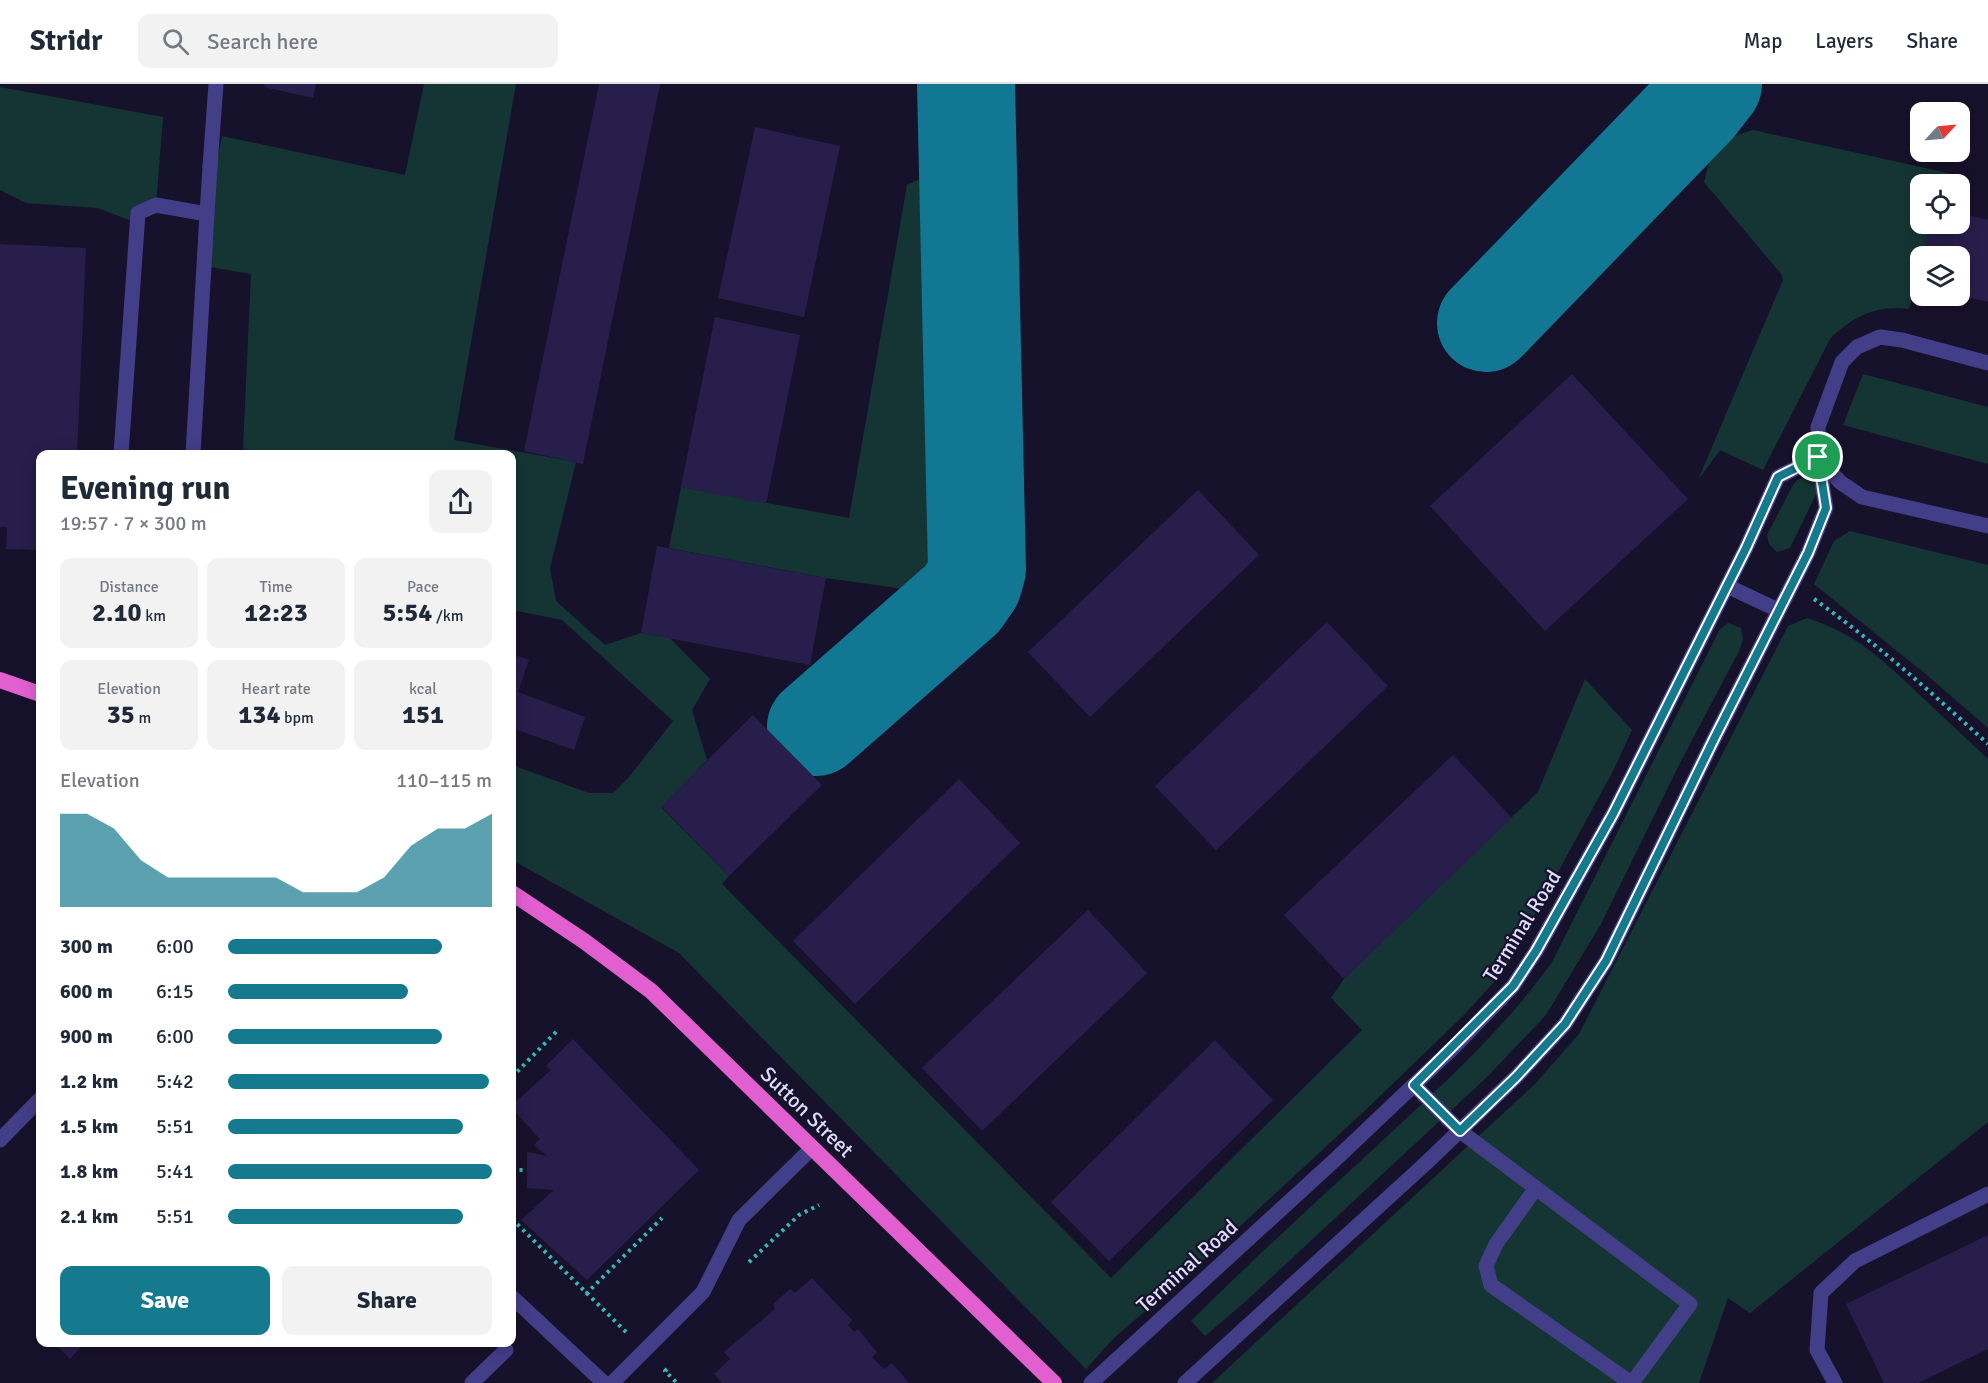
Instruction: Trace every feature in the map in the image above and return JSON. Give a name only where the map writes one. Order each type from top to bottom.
[{"type":"highway","points":[[0,680],[36,693]]},
{"type":"highway","name":"Sutton Street","points":[[516,896],[584,941],[651,991],[1054,1383]]},
{"type":"street","points":[[193,450],[216,84]]},
{"type":"street","points":[[121,450],[138,213],[156,205],[207,214]]},
{"type":"street","points":[[1185,1383],[1516,1077],[1565,1024],[1606,961],[1808,553],[1826,508],[1818,457],[1818,428],[1842,362],[1857,347],[1880,338],[1902,340],[1988,363]]},
{"type":"street","points":[[1818,457],[1840,482],[1862,497],[1988,526]]},
{"type":"street","name":"Terminal Road","points":[[1092,1383],[1414,1085],[1513,986],[1536,951],[1613,814],[1727,586],[1778,477],[1818,457]]},
{"type":"street","points":[[1727,586],[1778,610]]},
{"type":"street","points":[[1414,1085],[1460,1131],[1536,1188],[1690,1304],[1631,1383],[1491,1286],[1486,1266],[1496,1244],[1536,1188]]},
{"type":"street","points":[[0,1140],[36,1103]]},
{"type":"street","points":[[612,1383],[703,1292],[739,1220],[812,1148]]},
{"type":"street","points":[[1835,1383],[1817,1350],[1821,1293],[1855,1261],[1988,1194]]},
{"type":"street","points":[[516,1301],[604,1383]]},
{"type":"street","points":[[472,1383],[506,1350]]},
{"type":"path","points":[[1792,583],[1874,643],[1988,744]]},
{"type":"path","points":[[516,1073],[557,1031]]},
{"type":"path","points":[[516,1170],[527,1170]]},
{"type":"path","points":[[586,1294],[662,1218]]},
{"type":"path","points":[[516,1223],[631,1337]]},
{"type":"green space","points":[[424,84],[516,84],[454,440],[509,450],[249,450],[243,448],[251,274],[204,266],[207,214],[222,136],[405,175]]},
{"type":"green space","points":[[0,87],[163,117],[156,205],[137,223],[98,208],[26,203],[0,190]]},
{"type":"green space","points":[[1753,130],[1948,173],[1910,174],[1910,234],[1928,234],[1924,246],[1910,246],[1909,309],[1876,310],[1847,324],[1830,339],[1763,470],[1720,450],[1698,480],[1783,280],[1781,274],[1704,182],[1714,152],[1718,146],[1731,138]]},
{"type":"green space","points":[[939,170],[945,567],[923,586],[904,589],[826,578],[669,548],[681,487],[849,518],[907,185]]},
{"type":"green space","points":[[1863,374],[1988,407],[1988,464],[1843,425]]},
{"type":"green space","points":[[516,451],[576,462],[550,568],[556,601],[605,645],[641,633],[670,638],[710,679],[692,710],[707,760],[661,807],[729,876],[722,884],[1111,1278],[1362,1030],[1331,998],[1344,979],[1538,792],[1585,679],[1632,730],[1613,771],[1504,971],[1465,1014],[1375,1101],[1194,1269],[1114,1338],[1086,1369],[679,953],[516,862],[516,766],[589,793],[613,793],[629,777],[673,721],[562,620],[516,611]]},
{"type":"green space","points":[[1804,477],[1816,483],[1817,492],[1790,548],[1777,552],[1769,544],[1767,535],[1793,485]]},
{"type":"green space","points":[[1850,531],[1988,565],[1988,728],[1928,676],[1814,584],[1834,541]]},
{"type":"green space","points":[[1807,618],[1842,633],[1870,651],[1897,673],[1988,759],[1988,1122],[1750,1313],[1728,1298],[1699,1383],[1212,1383],[1535,1084],[1579,1034],[1788,626]]},
{"type":"green space","points":[[1728,623],[1741,628],[1743,639],[1739,651],[1679,765],[1601,924],[1546,1015],[1488,1076],[1246,1301],[1205,1336],[1191,1321],[1470,1057],[1513,1012],[1552,962],[1720,629]]},
{"type":"building","points":[[265,84],[316,84],[313,98],[264,87]]},
{"type":"building","points":[[599,84],[660,84],[583,464],[524,451]]},
{"type":"building","points":[[755,127],[840,146],[804,317],[718,298]]},
{"type":"building","points":[[1970,216],[1988,220],[1988,302],[1970,298],[1970,246],[1924,246],[1928,234],[1970,234]]},
{"type":"building","points":[[0,244],[86,248],[77,450],[36,450],[36,550],[6,549],[7,527],[0,527]]},
{"type":"building","points":[[715,317],[800,335],[766,504],[681,487]]},
{"type":"building","points":[[1572,374],[1688,499],[1545,631],[1430,506]]},
{"type":"building","points":[[1198,490],[1259,555],[1090,717],[1028,652]]},
{"type":"building","points":[[657,546],[826,578],[810,665],[641,633]]},
{"type":"building","points":[[1327,622],[1388,686],[1216,850],[1155,786]]},
{"type":"building","points":[[516,655],[529,660],[518,692],[585,717],[574,750],[516,729]]},
{"type":"building","points":[[753,715],[822,785],[729,876],[661,806]]},
{"type":"building","points":[[1453,755],[1512,818],[1344,979],[1284,915]]},
{"type":"building","points":[[959,779],[1020,843],[855,1004],[793,941]]},
{"type":"building","points":[[1088,910],[1147,973],[982,1131],[922,1068]]},
{"type":"building","points":[[573,1039],[699,1170],[587,1280],[521,1220],[554,1190],[527,1188],[527,1152],[547,1156],[534,1145],[540,1139],[516,1113],[516,1101],[551,1070],[546,1066]]},
{"type":"building","points":[[1215,1040],[1273,1100],[1109,1261],[1051,1202]]},
{"type":"building","points":[[1988,1235],[1988,1349],[1918,1383],[1884,1383],[1846,1304]]},
{"type":"building","points":[[812,1278],[852,1320],[848,1325],[854,1332],[858,1329],[877,1352],[872,1357],[884,1369],[892,1363],[909,1383],[722,1383],[714,1374],[730,1359],[724,1352],[775,1309],[773,1304],[790,1289],[795,1293]]},
{"type":"building","points":[[58,1347],[81,1347],[70,1359]]},
{"type":"taxiway","points":[[816,727],[962,599],[973,583],[977,569],[966,84]]},
{"type":"taxiway","points":[[1486,323],[1696,106],[1713,84]]},
{"type":"route","points":[[1818,457],[1826,508],[1808,553],[1606,961],[1565,1024],[1516,1077],[1460,1131],[1414,1085],[1513,986],[1536,951],[1613,814],[1746,548],[1778,477],[1818,457]]}]
